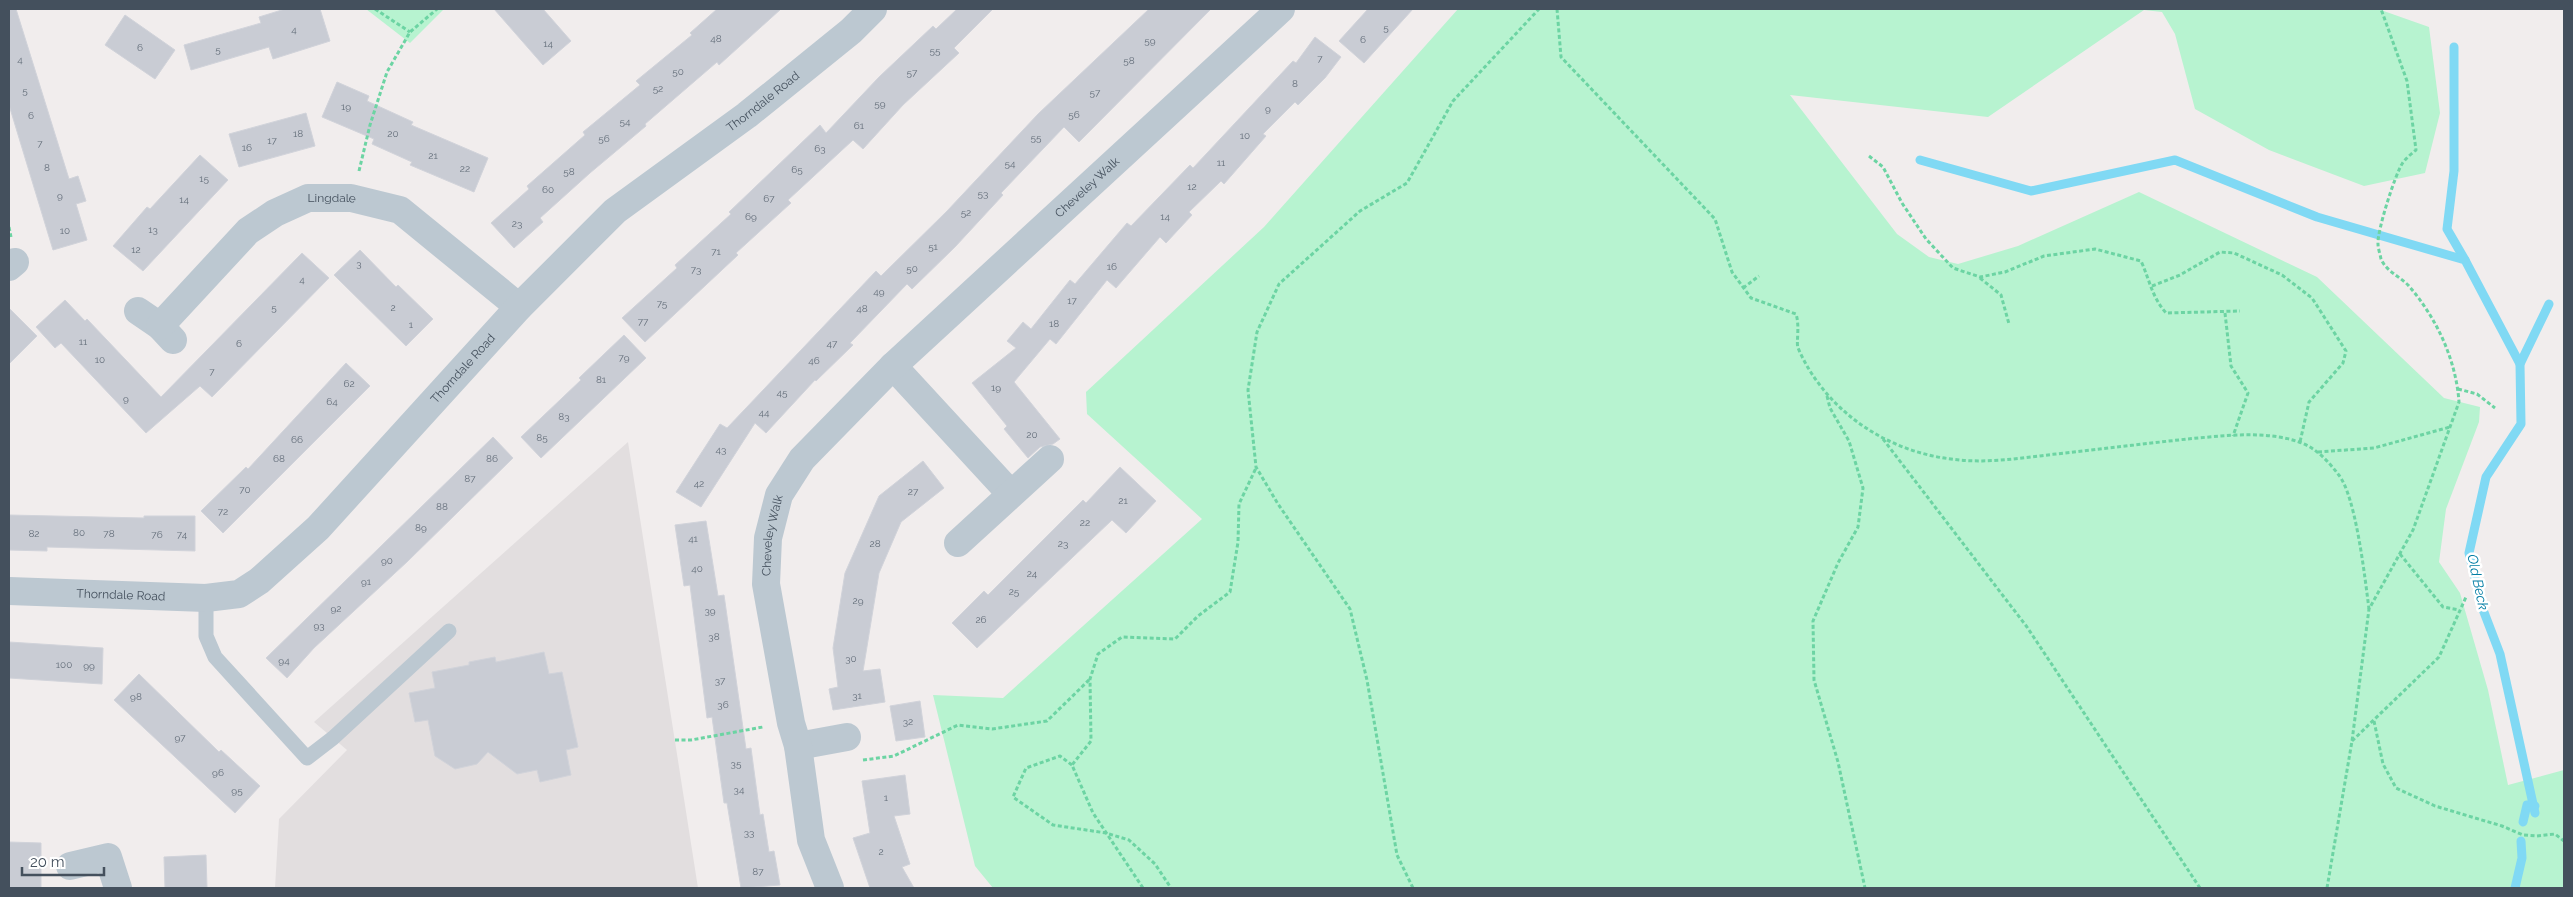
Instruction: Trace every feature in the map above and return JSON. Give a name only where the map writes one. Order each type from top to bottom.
[{"type":"street","name":"Thorndale Road","points":[[9,591],[206,598],[239,594],[259,581],[318,528],[518,307],[615,211],[747,115],[851,31],[873,9]]},
{"type":"street","name":"Cheveley Walk","points":[[830,888],[811,840],[795,734],[766,584],[768,538],[779,496],[802,459],[893,366],[1281,9]]},
{"type":"street","name":"Lingdale","points":[[138,311],[167,333],[248,231],[275,213],[308,198],[351,198],[400,210],[518,307]]},
{"type":"street","points":[[893,366],[1010,493]]},
{"type":"street","points":[[958,543],[1010,493],[1050,459]]},
{"type":"street","points":[[795,734],[847,737]]},
{"type":"street","points":[[70,866],[108,857],[118,888]]},
{"type":"lane","points":[[206,598],[206,636],[215,658],[307,758],[333,738],[448,631]]},
{"type":"path","points":[[375,9],[410,32]]},
{"type":"path","points":[[351,198],[370,126],[387,72],[410,32],[438,9]]},
{"type":"path","points":[[1533,14],[1535,9]]},
{"type":"path","points":[[1413,888],[1397,855],[1367,680],[1350,609],[1278,504],[1256,468],[1248,390],[1257,332],[1279,284],[1360,211],[1407,183],[1453,101],[1539,9]]},
{"type":"path","points":[[1557,9],[1560,57],[1715,219],[1732,272],[1751,298],[1796,314],[1800,326],[1797,346],[1809,369],[1827,395],[1860,425],[1905,449],[1951,459],[1997,460],[2233,436],[2267,436],[2300,442],[2318,452],[2339,475],[2349,497],[2362,561],[2369,609],[2352,742],[2327,888]]},
{"type":"path","points":[[2369,609],[2413,530],[2429,481],[2459,402],[2456,380],[2447,350],[2427,307],[2403,280],[2389,270],[2382,260],[2378,243],[2396,176],[2403,162],[2416,150],[2406,81],[2381,9]]},
{"type":"path","points":[[1869,156],[1883,167],[1902,203],[1926,239],[1953,268],[1980,277],[2001,295],[2009,324]]},
{"type":"path","points":[[1980,277],[2005,272],[2044,256],[2095,249],[2141,261],[2152,286],[2154,299],[2166,313],[2225,313],[2240,311]]},
{"type":"path","points":[[2152,286],[2180,275],[2220,252],[2234,253],[2282,275],[2312,298],[2346,351],[2343,363],[2309,402],[2300,442]]},
{"type":"path","points":[[1743,288],[1759,276]]},
{"type":"path","points":[[2225,313],[2232,366],[2248,393],[2233,436]]},
{"type":"path","points":[[2458,389],[2477,394],[2495,408]]},
{"type":"path","points":[[1827,395],[1830,408],[1849,441],[1863,488],[1858,527],[1838,563],[1813,621],[1814,680],[1838,762],[1865,888]]},
{"type":"path","points":[[2318,452],[2374,448],[2451,427]]},
{"type":"path","points":[[1882,436],[2027,627],[2200,888]]},
{"type":"path","points":[[1072,765],[1091,742],[1090,679],[1098,654],[1122,637],[1175,639],[1198,616],[1230,592],[1238,542],[1239,504],[1256,468]]},
{"type":"path","points":[[2400,554],[2443,606],[2460,610]]},
{"type":"path","points":[[2352,742],[2439,656],[2466,597]]},
{"type":"path","points":[[847,737],[850,751],[861,760],[894,756],[958,725],[992,729],[1047,721],[1090,679]]},
{"type":"path","points":[[2374,721],[2383,764],[2396,788],[2435,806],[2502,826],[2523,835],[2555,834],[2564,841]]},
{"type":"path","points":[[675,740],[795,734]]},
{"type":"path","points":[[1143,888],[1106,833],[1093,813],[1072,765],[1060,756],[1026,768],[1013,796],[1053,825],[1106,833],[1129,840],[1155,864],[1171,888]]},
{"type":"shaded area","points":[[628,442],[698,888],[275,888],[279,819],[347,750],[314,722]]},
{"type":"green space","points":[[366,9],[444,9],[410,43]]},
{"type":"green space","points":[[1458,9],[2378,9],[2429,27],[2440,113],[2425,173],[2364,186],[2269,150],[2195,109],[2175,34],[2162,12],[2144,10],[1988,117],[1790,95],[1897,234],[1929,257],[1958,264],[2018,246],[2139,192],[2317,277],[2444,398],[2480,407],[2479,422],[2446,509],[2439,562],[2460,593],[2488,690],[2508,785],[2564,770],[2564,888],[993,888],[975,866],[933,695],[1003,698],[1202,519],[1087,414],[1086,392],[1264,227]]},
{"type":"building","points":[[9,9],[16,9],[69,179],[78,176],[86,201],[76,204],[87,240],[53,250],[9,105]]},
{"type":"building","points":[[285,9],[320,9],[330,41],[273,59],[269,47],[191,70],[184,45],[261,23],[259,17]]},
{"type":"building","points":[[494,9],[543,9],[571,41],[543,65]]},
{"type":"building","points":[[717,9],[781,9],[719,65],[717,62],[590,173],[540,218],[543,222],[514,248],[491,223],[529,189],[527,186],[585,135],[583,132],[640,85],[636,81],[692,35],[690,33]]},
{"type":"building","points":[[957,9],[993,9],[954,48],[959,53],[903,105],[863,149],[853,140],[788,200],[791,203],[736,253],[738,255],[645,342],[622,318],[677,268],[675,265],[731,214],[729,212],[820,125],[826,133],[879,77],[933,26],[936,29]]},
{"type":"building","points":[[1149,9],[1211,9],[1079,142],[1064,127],[1001,193],[1003,195],[955,247],[912,289],[907,284],[850,343],[853,345],[815,380],[766,433],[755,423],[701,507],[676,492],[720,424],[727,428],[876,271],[881,276],[947,211],[1038,114]]},
{"type":"building","points":[[1368,9],[1413,9],[1364,63],[1339,41]]},
{"type":"building","points":[[125,15],[175,50],[155,79],[105,45]]},
{"type":"building","points":[[1315,37],[1341,57],[1325,78],[1298,105],[1295,102],[1263,134],[1266,136],[1224,184],[1221,181],[1189,212],[1192,215],[1166,243],[1160,237],[1116,288],[1107,280],[1056,344],[1050,339],[1014,382],[1060,439],[1053,444],[1040,447],[1028,458],[1004,429],[1007,426],[972,383],[1016,348],[1007,341],[1023,322],[1031,329],[1070,280],[1075,284],[1127,223],[1131,226],[1190,165],[1193,168],[1293,61],[1296,63]]},
{"type":"building","points":[[337,82],[369,96],[367,101],[413,122],[411,125],[488,158],[474,192],[410,165],[412,162],[372,144],[374,139],[322,117]]},
{"type":"building","points":[[306,113],[315,146],[239,167],[229,134]]},
{"type":"building","points":[[200,155],[228,180],[143,271],[113,246],[147,207],[150,209]]},
{"type":"building","points":[[360,250],[396,287],[398,285],[433,319],[406,346],[334,275]]},
{"type":"building","points":[[302,253],[329,278],[212,397],[200,386],[146,433],[61,343],[55,348],[36,327],[65,300],[85,321],[87,319],[161,397]]},
{"type":"building","points":[[9,308],[37,336],[9,364]]},
{"type":"building","points":[[624,335],[646,358],[541,458],[521,437],[581,380],[579,378]]},
{"type":"building","points":[[346,363],[370,386],[223,533],[201,511],[246,467],[248,469]]},
{"type":"building","points":[[493,437],[513,458],[408,561],[314,648],[287,678],[266,658]]},
{"type":"building","points":[[923,461],[944,488],[901,522],[879,573],[863,671],[880,669],[885,702],[833,710],[829,689],[838,687],[833,648],[845,573],[879,496]]},
{"type":"building","points":[[1120,467],[1156,501],[1126,533],[1112,520],[977,648],[952,623],[984,591],[988,595],[1083,500],[1086,503]]},
{"type":"building","points":[[9,515],[144,518],[144,516],[195,516],[195,551],[47,547],[47,551],[9,550]]},
{"type":"building","points":[[706,521],[718,596],[724,595],[746,749],[751,748],[760,815],[763,814],[769,852],[774,851],[780,885],[741,888],[727,803],[724,803],[712,717],[707,718],[690,585],[684,586],[675,525]]},
{"type":"building","points":[[9,642],[103,648],[102,684],[9,678]]},
{"type":"building","points":[[544,652],[549,674],[562,672],[578,747],[566,750],[571,775],[540,782],[537,770],[517,774],[488,752],[477,764],[455,769],[435,756],[428,720],[415,722],[409,693],[435,688],[432,672],[469,665],[469,662],[495,657],[496,662]]},
{"type":"building","points":[[139,674],[219,752],[221,750],[260,786],[235,813],[114,700]]},
{"type":"building","points":[[920,701],[925,737],[896,741],[890,706]]},
{"type":"building","points":[[905,775],[910,814],[894,816],[910,864],[902,867],[914,888],[870,888],[853,838],[870,833],[862,781]]},
{"type":"building","points":[[9,842],[41,843],[41,888],[9,888]]},
{"type":"building","points":[[206,855],[207,888],[165,888],[164,857]]},
{"type":"waterway","points":[[2454,47],[2454,171],[2447,229],[2465,260]]},
{"type":"waterway","points":[[1920,160],[2031,191],[2175,160],[2317,217],[2465,260],[2520,364]]},
{"type":"waterway","name":"Old Beck","points":[[2535,813],[2500,654],[2482,607],[2469,553],[2486,477],[2521,424],[2520,364],[2549,304]]},
{"type":"waterway","points":[[2523,822],[2527,805],[2535,806]]},
{"type":"waterway","points":[[2515,888],[2522,858],[2521,841]]}]
